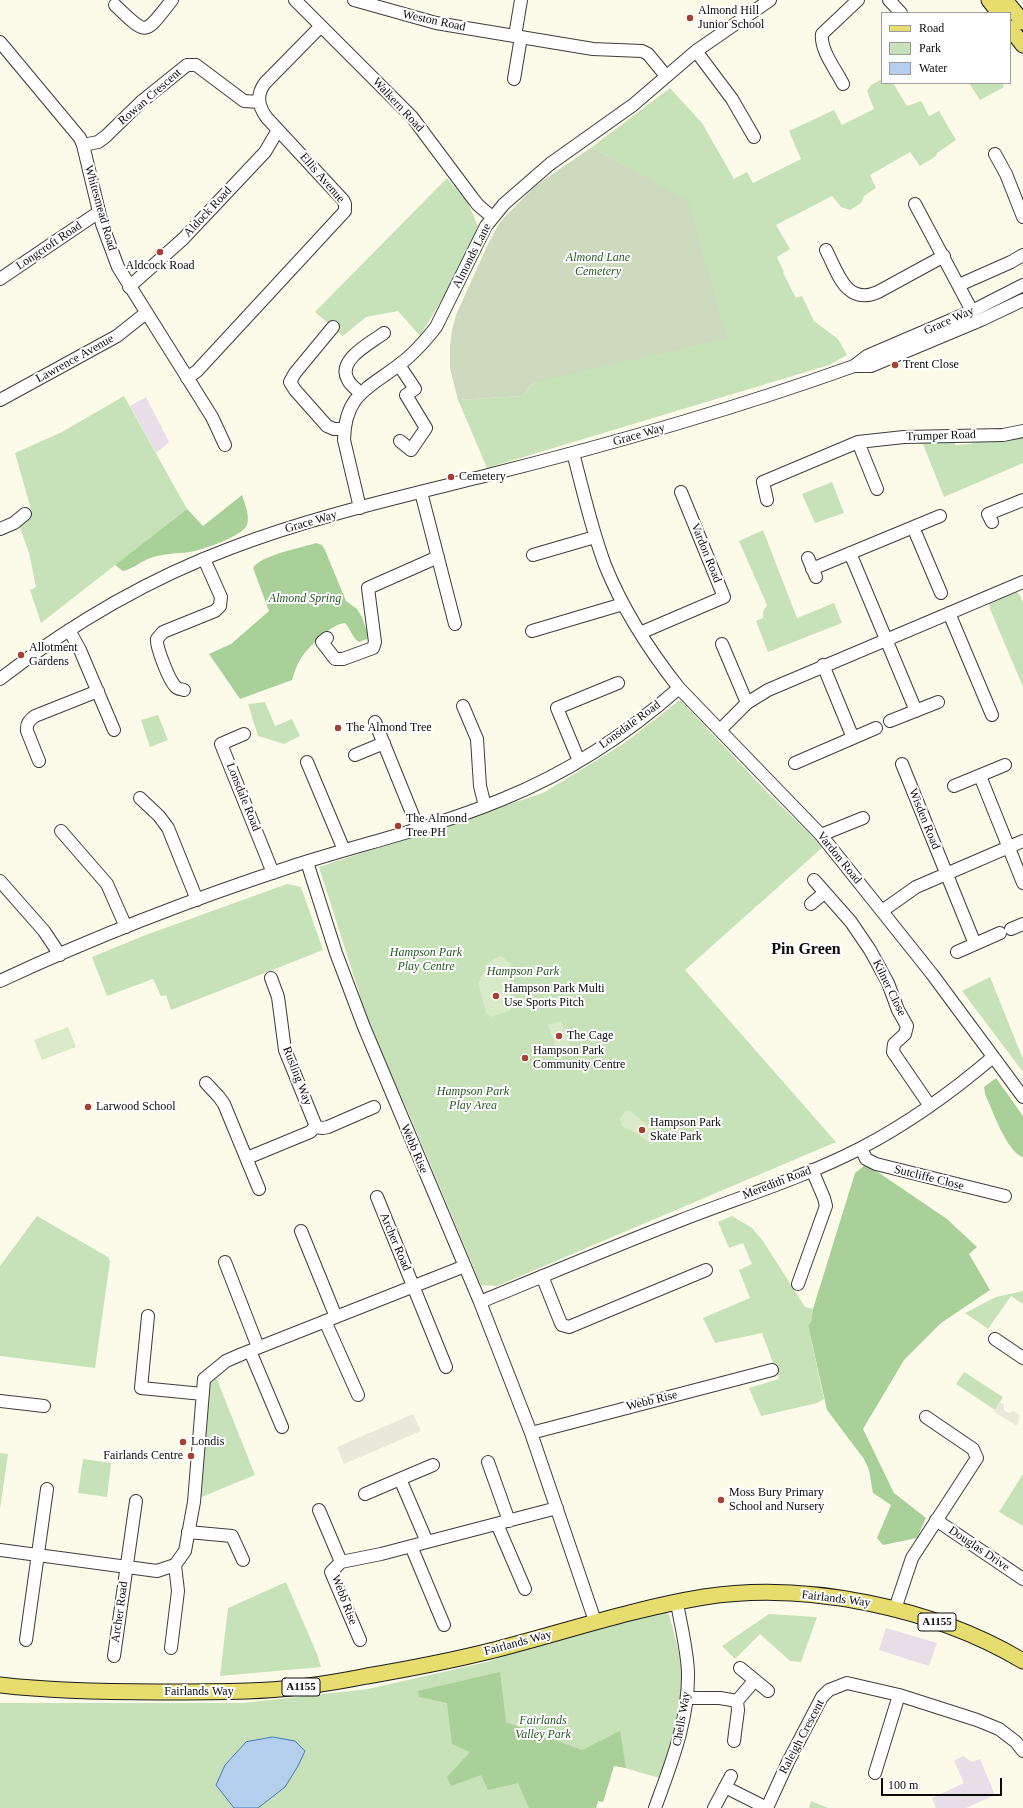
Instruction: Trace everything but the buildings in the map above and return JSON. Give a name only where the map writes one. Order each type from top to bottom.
[{"type":"main road","points":[[989,0],[998,12]]},
{"type":"main road","points":[[1005,0],[1023,22]]},
{"type":"main road","points":[[1011,29],[1023,44]]},
{"type":"main road","name":"Fairlands Way","points":[[0,1685],[27,1688],[114,1692],[246,1691],[292,1688],[366,1676],[488,1651],[653,1606],[677,1603],[704,1597],[747,1593],[821,1596],[895,1609],[956,1628],[1023,1661]]},
{"type":"street","points":[[115,5],[138,27],[144,28],[151,26],[172,0]]},
{"type":"street","name":"Walkern Road","points":[[295,0],[412,117],[471,196],[492,217]]},
{"type":"street","name":"Weston Road","points":[[354,0],[436,23],[593,49],[642,51],[648,54],[666,76]]},
{"type":"street","points":[[514,79],[521,0]]},
{"type":"street","name":"Almonds Lane","points":[[360,508],[345,449],[344,429],[351,407],[361,393],[371,383],[399,365],[418,349],[436,327],[481,234],[492,217],[531,179],[628,109],[696,51],[770,0]]},
{"type":"street","points":[[843,84],[825,50],[822,42],[822,34],[858,0]]},
{"type":"street","points":[[889,0],[900,12]]},
{"type":"street","points":[[259,102],[260,92],[265,83],[321,26]]},
{"type":"street","name":"Whitesmead Road","points":[[0,42],[80,138],[99,212],[114,259],[129,287],[212,417],[225,445]]},
{"type":"street","points":[[696,51],[732,99],[754,137]]},
{"type":"street","name":"Rowan Crescent","points":[[83,145],[102,140],[141,102],[187,65],[196,65],[244,101],[259,102]]},
{"type":"street","name":"Ellis Avenue","points":[[187,378],[197,371],[345,211],[345,204],[343,200],[278,130],[263,112],[259,102]]},
{"type":"street","name":"Aldock Road","points":[[129,287],[183,239],[265,152],[278,130]]},
{"type":"street","points":[[995,154],[1006,174],[1023,217]]},
{"type":"street","points":[[915,204],[972,311]]},
{"type":"street","name":"Longcroft Road","points":[[0,279],[99,212]]},
{"type":"street","points":[[826,250],[846,288],[854,294],[860,296],[867,296],[878,292],[944,256]]},
{"type":"street","points":[[959,286],[1023,255]]},
{"type":"street","name":"Grace Way","points":[[0,679],[69,630],[137,590],[204,559],[280,531],[360,508],[573,453],[747,403],[854,366],[867,356],[972,311],[1023,285]]},
{"type":"street","name":"Grace Way","points":[[854,366],[871,366],[974,323],[1023,300]]},
{"type":"street","name":"Lawrence Avenue","points":[[0,400],[117,336],[146,313]]},
{"type":"street","points":[[333,327],[295,373],[290,382],[295,390],[327,426],[334,429],[344,429]]},
{"type":"street","points":[[361,393],[350,384],[346,376],[345,371],[348,362],[384,334]]},
{"type":"street","points":[[399,365],[415,390],[406,395],[426,428],[411,450],[400,441]]},
{"type":"street","name":"Trumper Road","points":[[767,500],[764,482],[858,442],[904,437],[1003,435],[1023,431]]},
{"type":"street","points":[[858,442],[877,489]]},
{"type":"street","name":"Vardon Road","points":[[573,453],[595,537],[606,565],[623,604],[658,662],[679,688],[821,835],[932,974],[1023,1097]]},
{"type":"street","points":[[421,492],[455,624]]},
{"type":"street","name":"Vardon Road","points":[[640,633],[724,597],[681,492]]},
{"type":"street","points":[[992,522],[988,514],[1023,500]]},
{"type":"street","points":[[0,529],[14,523],[25,514]]},
{"type":"street","points":[[812,568],[940,516]]},
{"type":"street","points":[[913,527],[941,593]]},
{"type":"street","points":[[533,555],[595,537]]},
{"type":"street","points":[[850,553],[885,640],[916,711]]},
{"type":"street","points":[[321,643],[335,659],[343,660],[373,648],[375,642],[368,588],[438,557]]},
{"type":"street","points":[[184,690],[177,688],[173,683],[157,646],[157,639],[163,632],[215,611],[220,606],[220,597],[204,559]]},
{"type":"street","points":[[720,730],[747,703],[768,690],[823,665],[949,613],[1022,587]]},
{"type":"street","points":[[532,631],[623,604]]},
{"type":"street","points":[[949,613],[987,691],[992,715]]},
{"type":"street","points":[[69,630],[80,650],[114,730]]},
{"type":"street","points":[[722,644],[747,703]]},
{"type":"street","points":[[823,665],[853,738]]},
{"type":"street","points":[[579,760],[556,708],[618,683]]},
{"type":"street","name":"Lonsdale Road","points":[[0,981],[60,955],[197,900],[272,873],[486,806],[536,784],[579,760],[621,734],[679,688]]},
{"type":"street","points":[[38,761],[27,731],[27,725],[30,720],[36,716],[98,691]]},
{"type":"street","points":[[890,721],[938,702]]},
{"type":"street","points":[[463,706],[477,739],[480,786],[486,806]]},
{"type":"street","points":[[375,722],[418,828]]},
{"type":"street","points":[[795,763],[876,728]]},
{"type":"street","name":"Lonsdale Road","points":[[244,734],[221,744],[272,873]]},
{"type":"street","points":[[355,755],[384,743]]},
{"type":"street","points":[[307,762],[344,850]]},
{"type":"street","name":"Wisden Road","points":[[902,764],[974,944]]},
{"type":"street","points":[[954,786],[1006,765]]},
{"type":"street","points":[[980,776],[1023,883]]},
{"type":"street","points":[[140,798],[159,816],[168,828],[197,900]]},
{"type":"street","points":[[821,835],[864,818]]},
{"type":"street","points":[[61,831],[107,884],[126,928]]},
{"type":"street","points":[[882,911],[908,891],[946,873],[1023,841]]},
{"type":"street","name":"Webb Rise","points":[[307,862],[336,953],[364,1028],[480,1302],[531,1433],[558,1508],[595,1621]]},
{"type":"street","name":"Kilner Close","points":[[814,880],[851,922],[870,950],[888,983],[898,1010],[907,1026],[905,1034],[894,1044],[893,1052],[930,1106]]},
{"type":"street","points":[[0,881],[44,931],[60,955]]},
{"type":"street","points":[[811,904],[824,893]]},
{"type":"street","points":[[957,952],[1023,924]]},
{"type":"street","name":"Rusling Way","points":[[271,978],[278,997],[285,1050],[315,1120],[315,1127]]},
{"type":"street","name":"Meredith Road","points":[[480,1302],[678,1221],[812,1170],[860,1148],[900,1126],[930,1106],[970,1077],[993,1057]]},
{"type":"street","points":[[206,1083],[222,1100],[259,1189]]},
{"type":"street","points":[[247,1158],[310,1132],[315,1127],[328,1127],[374,1107]]},
{"type":"street","name":"Sutcliffe Close","points":[[860,1148],[866,1159],[876,1164],[1005,1196]]},
{"type":"street","points":[[798,1284],[826,1206],[812,1170]]},
{"type":"street","name":"Archer Road","points":[[377,1197],[446,1367]]},
{"type":"street","points":[[301,1231],[330,1319],[358,1396]]},
{"type":"street","points":[[225,1262],[282,1426]]},
{"type":"street","name":"Archer Road","points":[[0,1550],[157,1571],[175,1564],[185,1551],[194,1502],[204,1379],[226,1361],[465,1266]]},
{"type":"street","points":[[542,1276],[560,1322],[562,1325],[569,1327],[706,1270]]},
{"type":"street","points":[[148,1316],[141,1388],[203,1394]]},
{"type":"street","points":[[995,1339],[1023,1358]]},
{"type":"street","name":"Webb Rise","points":[[531,1433],[772,1370]]},
{"type":"street","points":[[0,1400],[44,1406]]},
{"type":"street","name":"Douglas Drive","points":[[895,1609],[912,1558],[976,1461],[976,1455],[973,1449],[926,1417]]},
{"type":"street","points":[[488,1462],[503,1523],[525,1590]]},
{"type":"street","points":[[365,1494],[433,1465]]},
{"type":"street","points":[[400,1479],[427,1542]]},
{"type":"street","points":[[26,1640],[47,1489]]},
{"type":"street","name":"Archer Road","points":[[114,1656],[136,1501]]},
{"type":"street","name":"Webb Rise","points":[[360,1640],[331,1572],[340,1562],[411,1546],[558,1508]]},
{"type":"street","name":"Webb Rise","points":[[319,1510],[340,1562]]},
{"type":"street","name":"Douglas Drive","points":[[936,1520],[1023,1579]]},
{"type":"street","points":[[188,1532],[232,1536],[243,1560]]},
{"type":"street","points":[[411,1546],[444,1625]]},
{"type":"street","points":[[171,1648],[178,1591],[175,1564]]},
{"type":"street","name":"Chells Way","points":[[655,1808],[677,1747],[687,1698],[687,1660],[677,1603]]},
{"type":"street","points":[[740,1668],[768,1692]]},
{"type":"street","points":[[734,1741],[738,1710],[737,1701],[754,1681]]},
{"type":"street","name":"Raleigh Crescent","points":[[767,1808],[822,1697],[829,1690],[842,1684],[852,1683],[899,1695],[977,1720],[999,1729],[1016,1742],[1023,1751]]},
{"type":"street","points":[[875,1773],[899,1695]]},
{"type":"street","points":[[687,1698],[720,1698],[737,1701]]},
{"type":"street","points":[[714,1808],[728,1782],[767,1808]]},
{"type":"shaded area","points":[[146,397],[169,442],[156,453],[130,406]]},
{"type":"shaded area","points":[[1000,1402],[1004,1405],[1004,1410],[1009,1413],[1013,1411],[1020,1415],[1017,1426],[994,1412]]},
{"type":"shaded area","points":[[413,1414],[421,1431],[344,1464],[337,1447]]},
{"type":"shaded area","points":[[886,1628],[937,1643],[929,1666],[879,1650]]},
{"type":"shaded area","points":[[963,1756],[972,1762],[980,1759],[995,1795],[966,1808],[936,1808],[932,1798],[964,1783],[954,1761]]},
{"type":"green space","points":[[881,80],[881,84],[894,84],[907,106],[921,101],[929,116],[939,111],[956,140],[937,153],[936,156],[920,166],[910,152],[870,175],[876,188],[864,196],[861,203],[850,210],[841,207],[832,196],[776,225],[790,249],[777,257],[784,272],[783,273],[796,298],[802,296],[814,321],[838,339],[847,355],[829,365],[487,468],[458,400],[523,396],[530,386],[537,382],[688,202],[592,147],[670,88],[702,123],[734,179],[747,172],[753,183],[801,159],[789,131],[834,110],[842,125],[874,109],[867,91],[871,85]]},
{"type":"green space","points":[[970,84],[1002,84],[1004,87],[980,100]]},
{"type":"green space","name":"Almond Lane Cemetery","points":[[592,147],[688,201],[727,338],[537,382],[530,386],[523,396],[458,400],[450,368],[452,330],[456,315],[488,244],[500,222],[535,186]]},
{"type":"green space","points":[[447,178],[468,203],[478,226],[456,276],[420,336],[398,311],[366,317],[343,336],[315,312]]},
{"type":"green space","points":[[124,396],[187,509],[41,623],[30,590],[36,587],[29,553],[19,525],[32,513],[15,453],[62,432]]},
{"type":"green space","points":[[1023,434],[1023,463],[944,497],[921,439],[955,438],[955,445],[972,444],[973,438]]},
{"type":"green space","points":[[832,482],[844,513],[815,523],[802,494]]},
{"type":"green space","points":[[242,495],[248,514],[248,521],[244,529],[238,534],[196,551],[153,557],[123,571],[115,565],[187,509],[203,526]]},
{"type":"green space","points":[[763,530],[797,618],[834,603],[842,623],[768,652],[756,621],[763,618],[763,612],[767,605],[739,541]]},
{"type":"green space","name":"Almond Spring","points":[[316,543],[322,545],[325,550],[346,601],[357,609],[362,617],[368,635],[367,639],[359,642],[345,623],[333,627],[320,637],[303,655],[295,670],[292,680],[240,699],[209,654],[231,644],[269,611],[253,568],[257,563],[282,552]]},
{"type":"green space","points":[[1015,591],[1020,595],[1023,603],[1023,687],[990,609],[989,601]]},
{"type":"green space","name":"Hampson Park","points":[[680,700],[767,792],[823,847],[685,970],[836,1142],[497,1286],[481,1285],[410,1116],[370,1027],[319,867],[543,793],[623,744]]},
{"type":"green space","points":[[265,702],[275,726],[292,719],[300,736],[284,744],[258,736],[248,704]]},
{"type":"green space","points":[[158,715],[168,740],[150,747],[141,720]]},
{"type":"green space","points":[[287,884],[301,887],[323,950],[171,1010],[166,995],[161,996],[153,979],[107,996],[92,957],[143,936]]},
{"type":"green space","name":"Hampson Park Multi Use Sports Pitch","points":[[501,956],[511,964],[511,1010],[491,1017],[486,1013],[478,983],[489,962]]},
{"type":"green space","points":[[990,977],[1023,1059],[1023,1072],[962,991]]},
{"type":"green space","name":"The Cage","points":[[561,1021],[570,1046],[557,1051],[548,1025]]},
{"type":"green space","points":[[68,1027],[76,1047],[42,1060],[34,1040]]},
{"type":"green space","points":[[996,1078],[1023,1116],[1023,1157],[1011,1148],[1001,1130],[985,1094],[984,1087]]},
{"type":"green space","name":"Hampson Park Skate Park","points":[[629,1110],[660,1135],[652,1145],[638,1134],[622,1126],[620,1119],[625,1111]]},
{"type":"green space","points":[[866,1164],[947,1219],[977,1247],[969,1254],[990,1290],[941,1323],[904,1360],[863,1429],[894,1493],[926,1518],[917,1538],[883,1545],[877,1538],[891,1505],[873,1493],[869,1470],[864,1459],[827,1410],[808,1325],[811,1322],[813,1309],[855,1173]]},
{"type":"green space","points":[[37,1216],[108,1257],[110,1261],[95,1368],[0,1356],[0,1266]]},
{"type":"green space","points":[[732,1216],[752,1228],[763,1241],[805,1307],[813,1309],[811,1322],[808,1325],[824,1399],[817,1403],[761,1416],[749,1388],[779,1379],[762,1333],[715,1343],[703,1318],[750,1298],[739,1270],[752,1264],[743,1243],[729,1248],[718,1222]]},
{"type":"green space","points":[[1023,1291],[1023,1304],[1011,1296],[988,1329],[965,1313],[996,1297]]},
{"type":"green space","points":[[964,1372],[1003,1397],[995,1410],[956,1384]]},
{"type":"green space","points":[[216,1377],[255,1475],[199,1498],[210,1382]]},
{"type":"green space","points":[[0,1453],[8,1454],[0,1509]]},
{"type":"green space","points":[[83,1459],[111,1463],[107,1497],[78,1493]]},
{"type":"green space","points":[[1023,1474],[1023,1526],[999,1512]]},
{"type":"green space","points":[[286,1582],[317,1654],[321,1667],[220,1676],[228,1608]]},
{"type":"green space","name":"Fairlands Valley Park","points":[[661,1611],[669,1614],[684,1672],[672,1746],[660,1778],[614,1765],[603,1802],[598,1801],[596,1808],[0,1808],[0,1703],[243,1703],[368,1689],[487,1662],[592,1626]]},
{"type":"green space","points":[[769,1614],[817,1617],[801,1662],[790,1661],[760,1634],[735,1659],[722,1646]]},
{"type":"green space","points":[[500,1672],[506,1722],[582,1750],[620,1731],[626,1768],[614,1766],[603,1802],[598,1801],[596,1808],[529,1808],[518,1783],[488,1790],[481,1775],[451,1786],[447,1777],[470,1752],[452,1744],[447,1703],[419,1697],[418,1691]]},
{"type":"green space","points":[[811,1801],[828,1808],[809,1808]]},
{"type":"water","points":[[273,1737],[295,1741],[305,1751],[298,1766],[285,1787],[258,1808],[234,1808],[216,1785],[225,1765],[246,1742]]},
{"type":"place","name":"Almond Hill Junior School","points":[[690,18]]},
{"type":"place","name":"Aldcock Road","points":[[160,252]]},
{"type":"place","name":"Trent Close","points":[[895,365]]},
{"type":"place","name":"Cemetery","points":[[451,477]]},
{"type":"place","name":"Allotment Gardens","points":[[21,655]]},
{"type":"place","name":"The Almond Tree","points":[[338,728]]},
{"type":"place","name":"The Almond Tree PH","points":[[398,826]]},
{"type":"place","name":"Hampson Park Multi Use Sports Pitch","points":[[496,996]]},
{"type":"place","name":"The Cage","points":[[559,1036]]},
{"type":"place","name":"Hampson Park Community Centre","points":[[525,1058]]},
{"type":"place","name":"Larwood School","points":[[88,1107]]},
{"type":"place","name":"Hampson Park Skate Park","points":[[642,1130]]},
{"type":"place","name":"Londis","points":[[183,1442]]},
{"type":"place","name":"Fairlands Centre","points":[[191,1456]]},
{"type":"place","name":"Moss Bury Primary School and Nursery","points":[[721,1500]]},
{"type":"district","name":"Pin Green","points":[[806,950]]},
{"type":"park label","name":"Hampson Park Play Centre","points":[[426,960]]},
{"type":"park label","name":"Hampson Park Play Area","points":[[473,1099]]}]
